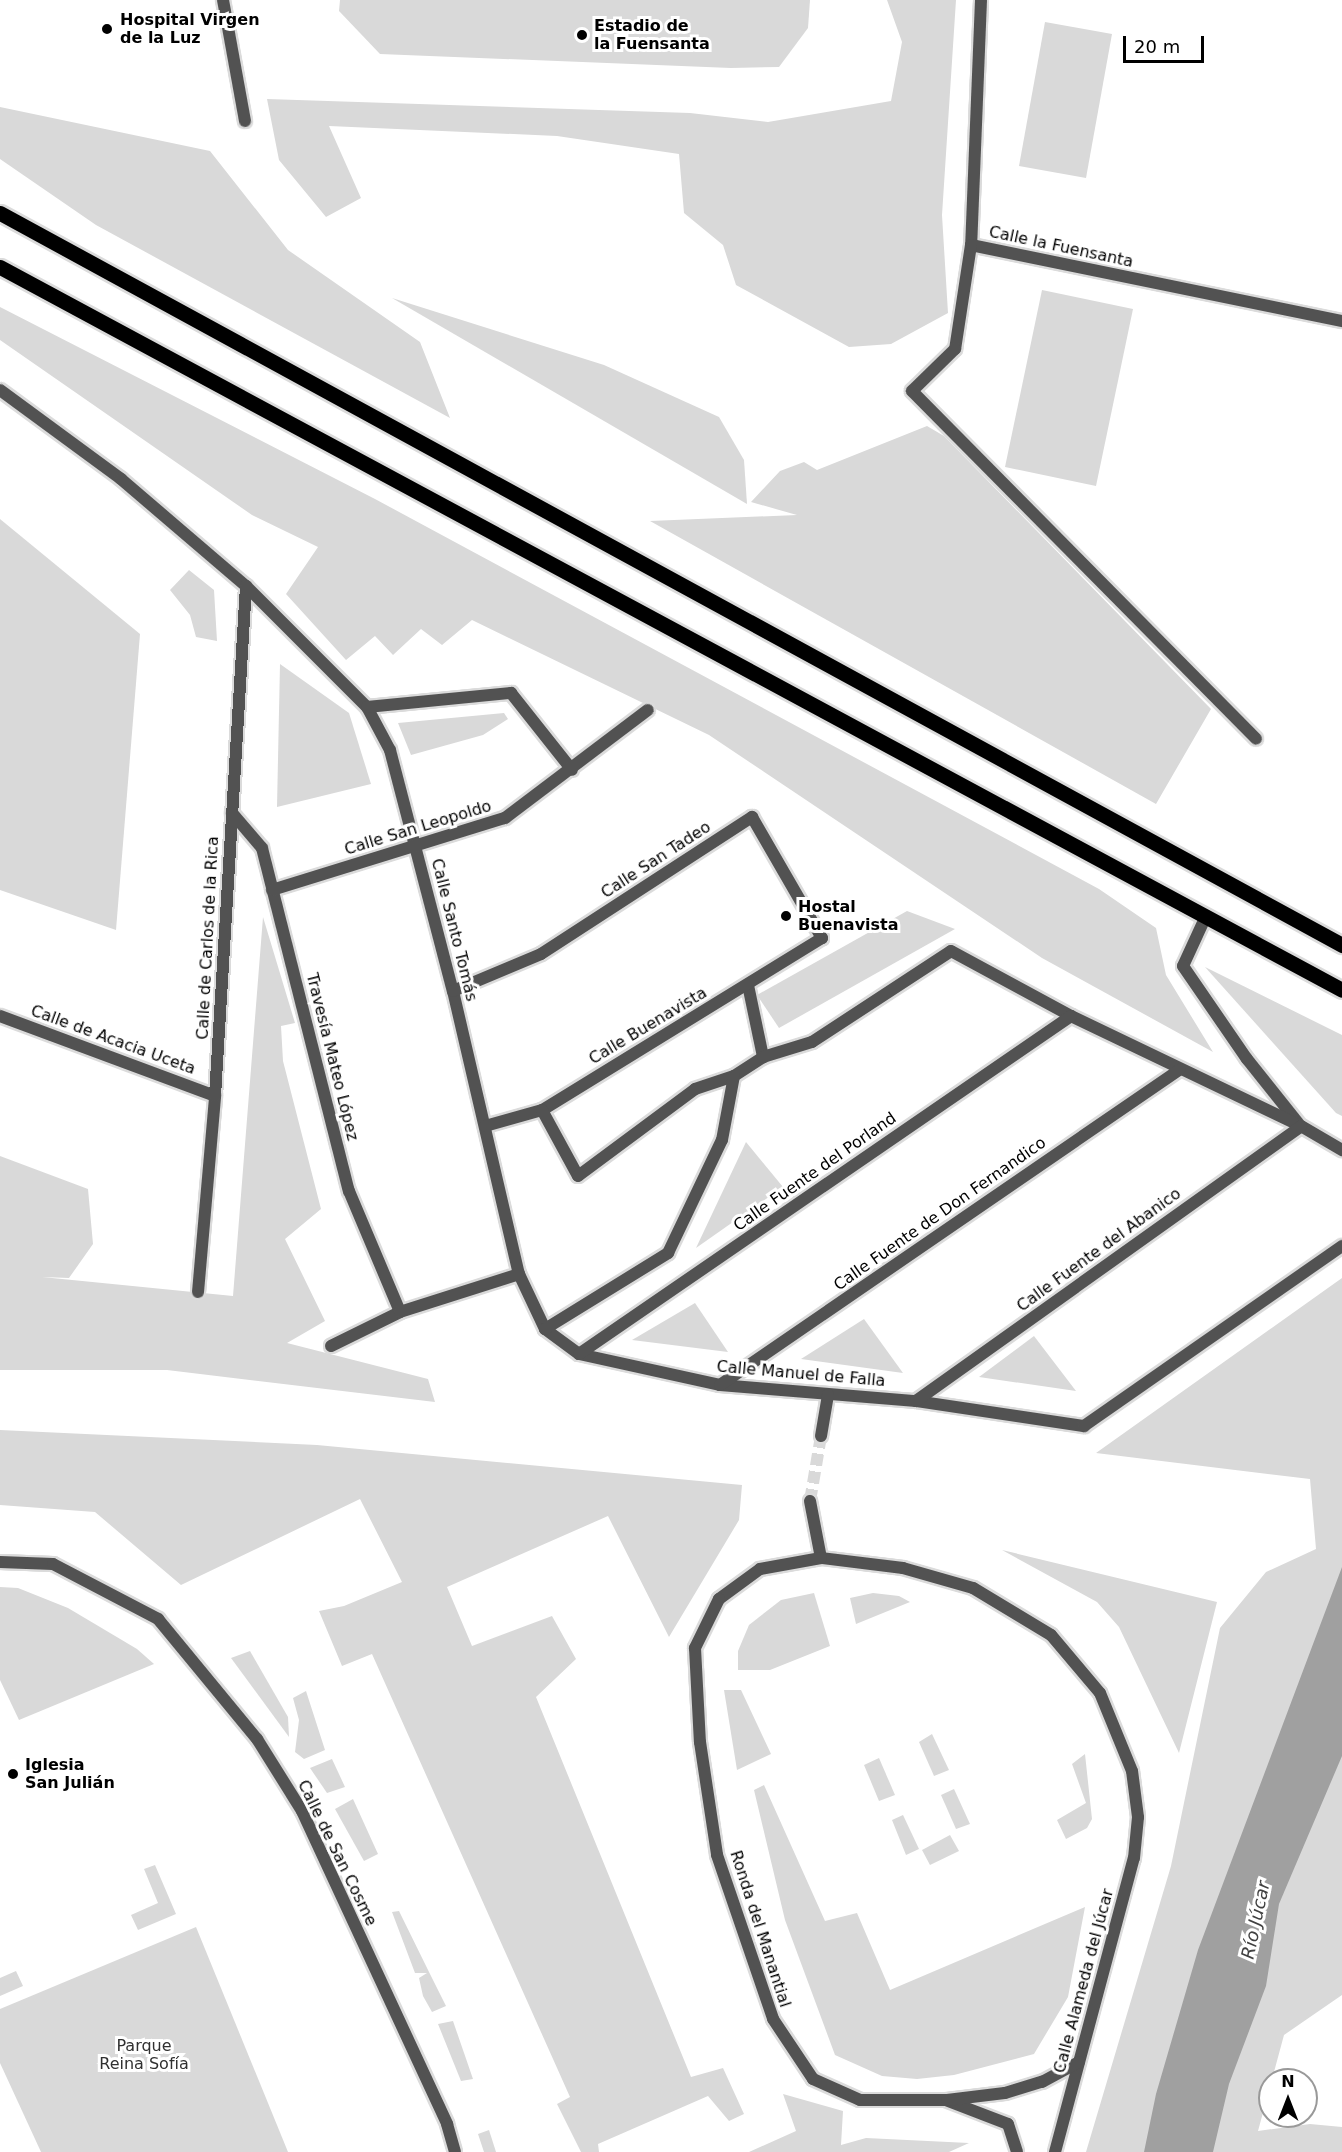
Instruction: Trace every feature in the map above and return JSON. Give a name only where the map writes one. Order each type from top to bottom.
[{"type":"main road","points":[[0,208],[29,229]]},
{"type":"main road","points":[[0,213],[1342,945]]},
{"type":"main road","points":[[0,267],[1342,990]]},
{"type":"street","points":[[223,0],[245,121]]},
{"type":"street","name":"Calle la Fuensanta","points":[[981,0],[971,245],[1342,321]]},
{"type":"street","points":[[971,245],[955,349],[912,391],[1256,739]]},
{"type":"street","name":"Calle Santo Tomás","points":[[0,390],[121,478],[246,586],[367,707],[390,750],[453,991],[519,1274],[545,1329]]},
{"type":"street","name":"Calle de Carlos de la Rica","points":[[198,1292],[215,1096],[246,586]]},
{"type":"street","points":[[367,707],[511,693],[573,770]]},
{"type":"street","name":"Calle San Leopoldo","points":[[272,890],[416,848],[505,818],[573,770],[648,710]]},
{"type":"street","name":"Travesía Mateo López","points":[[232,813],[262,848],[350,1191],[400,1312]]},
{"type":"street","name":"Calle San Tadeo","points":[[453,991],[541,954],[752,817],[822,938]]},
{"type":"street","points":[[1206,916],[1183,966],[1247,1059],[1301,1126]]},
{"type":"street","name":"Calle Buenavista","points":[[485,1126],[542,1110],[822,938]]},
{"type":"street","points":[[542,1110],[578,1176],[695,1089],[734,1076],[763,1057],[812,1042],[951,951],[1071,1016],[1179,1070],[1301,1126],[1342,1150]]},
{"type":"street","points":[[748,985],[763,1057]]},
{"type":"street","name":"Calle de Acacia Uceta","points":[[0,1016],[215,1096]]},
{"type":"street","name":"Calle Fuente del Porland","points":[[579,1354],[1071,1016]]},
{"type":"street","name":"Calle Fuente de Don Fernandico","points":[[720,1385],[1179,1070]]},
{"type":"street","points":[[545,1329],[668,1253],[722,1140],[734,1076]]},
{"type":"street","name":"Calle Fuente del Abanico","points":[[916,1401],[1301,1126]]},
{"type":"street","name":"Calle Manuel de Falla","points":[[545,1329],[579,1354],[720,1385],[916,1401],[1084,1426],[1342,1246]]},
{"type":"street","points":[[331,1346],[400,1312],[519,1274]]},
{"type":"street","points":[[821,1436],[828,1395]]},
{"type":"street","points":[[810,1501],[820,1558]]},
{"type":"street","name":"Ronda del Manantial","points":[[1078,2062],[1041,2082],[1005,2093],[947,2100],[860,2100],[813,2079],[772,2019],[717,1855],[700,1742],[695,1648],[719,1599],[760,1569],[820,1558],[903,1568],[973,1588],[1051,1635],[1100,1693],[1132,1771],[1138,1817]]},
{"type":"street","name":"Calle de San Cosme","points":[[0,1562],[53,1564],[158,1619],[257,1739],[302,1811],[447,2124],[455,2152]]},
{"type":"street","name":"Calle Alameda del Júcar","points":[[1055,2152],[1134,1858],[1138,1817]]},
{"type":"street","name":"Ronda del Manantial","points":[[947,2100],[1008,2124],[1017,2152]]},
{"type":"green space","name":"Estadio de la Fuensanta","points":[[340,0],[810,0],[808,28],[779,67],[731,68],[380,54],[339,11]]},
{"type":"green space","points":[[887,0],[956,0],[942,215],[948,313],[891,344],[849,347],[736,285],[723,245],[684,213],[679,154],[557,136],[329,126],[361,198],[326,217],[279,160],[267,99],[690,113],[768,122],[891,101],[902,42]]},
{"type":"green space","points":[[1045,22],[1112,34],[1086,178],[1019,166]]},
{"type":"green space","points":[[0,107],[210,151],[288,250],[420,342],[450,418],[96,225],[0,159]]},
{"type":"green space","points":[[1042,290],[1133,309],[1096,486],[1005,467]]},
{"type":"green space","points":[[392,298],[604,365],[719,417],[744,460],[747,504]]},
{"type":"green space","points":[[0,307],[375,499],[1099,889],[1156,928],[1166,975],[1213,1052],[1042,958],[709,735],[472,620],[442,645],[421,629],[393,655],[375,636],[346,660],[286,594],[318,547],[252,515],[0,340]]},
{"type":"green space","points":[[927,426],[944,436],[1211,709],[1156,804],[650,521],[797,515],[751,502],[780,471],[804,462],[817,470]]},
{"type":"green space","points":[[0,519],[140,634],[116,930],[0,890]]},
{"type":"green space","points":[[189,570],[214,590],[217,641],[196,637],[190,615],[170,590]]},
{"type":"green space","points":[[280,664],[349,713],[371,784],[277,807]]},
{"type":"green space","points":[[504,713],[508,719],[483,735],[411,755],[398,723]]},
{"type":"green space","points":[[907,911],[955,929],[779,1028],[757,995]]},
{"type":"green space","points":[[263,917],[295,1023],[281,1026],[283,1061],[321,1209],[285,1239],[325,1321],[287,1343],[428,1379],[435,1402],[167,1370],[0,1370],[0,1156],[88,1189],[93,1244],[69,1278],[42,1277],[233,1296]]},
{"type":"green space","points":[[1205,967],[1342,1035],[1342,1116],[1336,1113]]},
{"type":"green space","points":[[746,1142],[783,1187],[696,1248]]},
{"type":"green space","points":[[1342,1278],[1342,1995],[1284,2035],[1275,2068],[1258,2068],[1258,2131],[1280,2128],[1318,2128],[1318,2125],[1342,2127],[1342,2152],[1086,2152],[1171,1866],[1220,1628],[1266,1572],[1316,1549],[1310,1479],[1096,1453]]},
{"type":"green space","points":[[695,1303],[728,1352],[632,1340]]},
{"type":"green space","points":[[864,1319],[903,1373],[801,1359]]},
{"type":"green space","points":[[1034,1336],[1076,1391],[979,1377]]},
{"type":"green space","points":[[0,1430],[317,1445],[742,1485],[739,1520],[669,1637],[608,1516],[447,1587],[472,1646],[552,1616],[576,1659],[536,1697],[691,2077],[723,2068],[744,2114],[729,2121],[708,2096],[598,2144],[599,2152],[581,2152],[557,2104],[570,2097],[372,1654],[342,1666],[319,1611],[344,1606],[402,1582],[360,1499],[181,1585],[95,1512],[0,1505]]},
{"type":"green space","points":[[1002,1550],[1217,1602],[1179,1753],[1119,1627],[1097,1602]]},
{"type":"green space","points":[[0,1587],[18,1588],[68,1608],[137,1649],[154,1664],[19,1720],[0,1680]]},
{"type":"green space","points":[[814,1593],[830,1646],[770,1670],[738,1670],[738,1651],[749,1625],[781,1600]]},
{"type":"green space","points":[[873,1593],[899,1596],[910,1602],[856,1624],[850,1598]]},
{"type":"green space","points":[[250,1651],[288,1717],[289,1737],[231,1658]]},
{"type":"green space","points":[[724,1690],[741,1690],[771,1754],[737,1770]]},
{"type":"green space","points":[[306,1691],[325,1750],[304,1759],[295,1752],[299,1720],[293,1698]]},
{"type":"green space","points":[[932,1734],[949,1770],[934,1776],[919,1742]]},
{"type":"green space","points":[[1085,1754],[1092,1819],[1087,1828],[1066,1839],[1057,1820],[1086,1803],[1072,1764]]},
{"type":"green space","points":[[879,1758],[895,1795],[879,1801],[864,1765]]},
{"type":"green space","points":[[332,1759],[345,1787],[327,1793],[310,1768]]},
{"type":"green space","points":[[764,1785],[825,1921],[857,1913],[890,1990],[1085,1907],[1068,1997],[1034,2054],[954,2075],[917,2079],[882,2076],[835,2055],[785,1920],[754,1790]]},
{"type":"green space","points":[[954,1789],[970,1824],[956,1829],[941,1795]]},
{"type":"green space","points":[[353,1799],[378,1854],[364,1861],[335,1809]]},
{"type":"green space","points":[[903,1815],[919,1849],[906,1855],[892,1820]]},
{"type":"green space","points":[[950,1835],[959,1851],[930,1865],[922,1850]]},
{"type":"green space","points":[[155,1865],[176,1914],[138,1930],[131,1915],[158,1903],[144,1869]]},
{"type":"green space","points":[[399,1911],[446,2006],[432,2012],[423,1996],[419,1978],[427,1973],[415,1973],[392,1912]]},
{"type":"green space","name":"Parque Reina Sofía","points":[[196,1927],[288,2152],[41,2152],[0,2063],[0,2009]]},
{"type":"green space","points":[[16,1971],[23,1986],[0,1996],[0,1978]]},
{"type":"green space","points":[[453,2021],[473,2079],[461,2081],[438,2024]]},
{"type":"green space","points":[[783,2094],[843,2111],[841,2145],[866,2138],[969,2143],[949,2152],[749,2152],[796,2131]]},
{"type":"green space","points":[[489,2130],[496,2152],[484,2152],[478,2134]]},
{"type":"water","name":"Río Júcar","points":[[1342,1567],[1342,1756],[1279,1904],[1266,1986],[1229,2084],[1213,2152],[1144,2152],[1156,2094],[1198,1950]]},
{"type":"tunnel","points":[[810,1501],[821,1436]]},
{"type":"place","name":"Hospital Virgen de la Luz","points":[[107,29]]},
{"type":"place","name":"Estadio de la Fuensanta","points":[[582,35]]},
{"type":"place","name":"Hostal Buenavista","points":[[786,916]]},
{"type":"place","name":"Iglesia San Julián","points":[[13,1774]]}]
